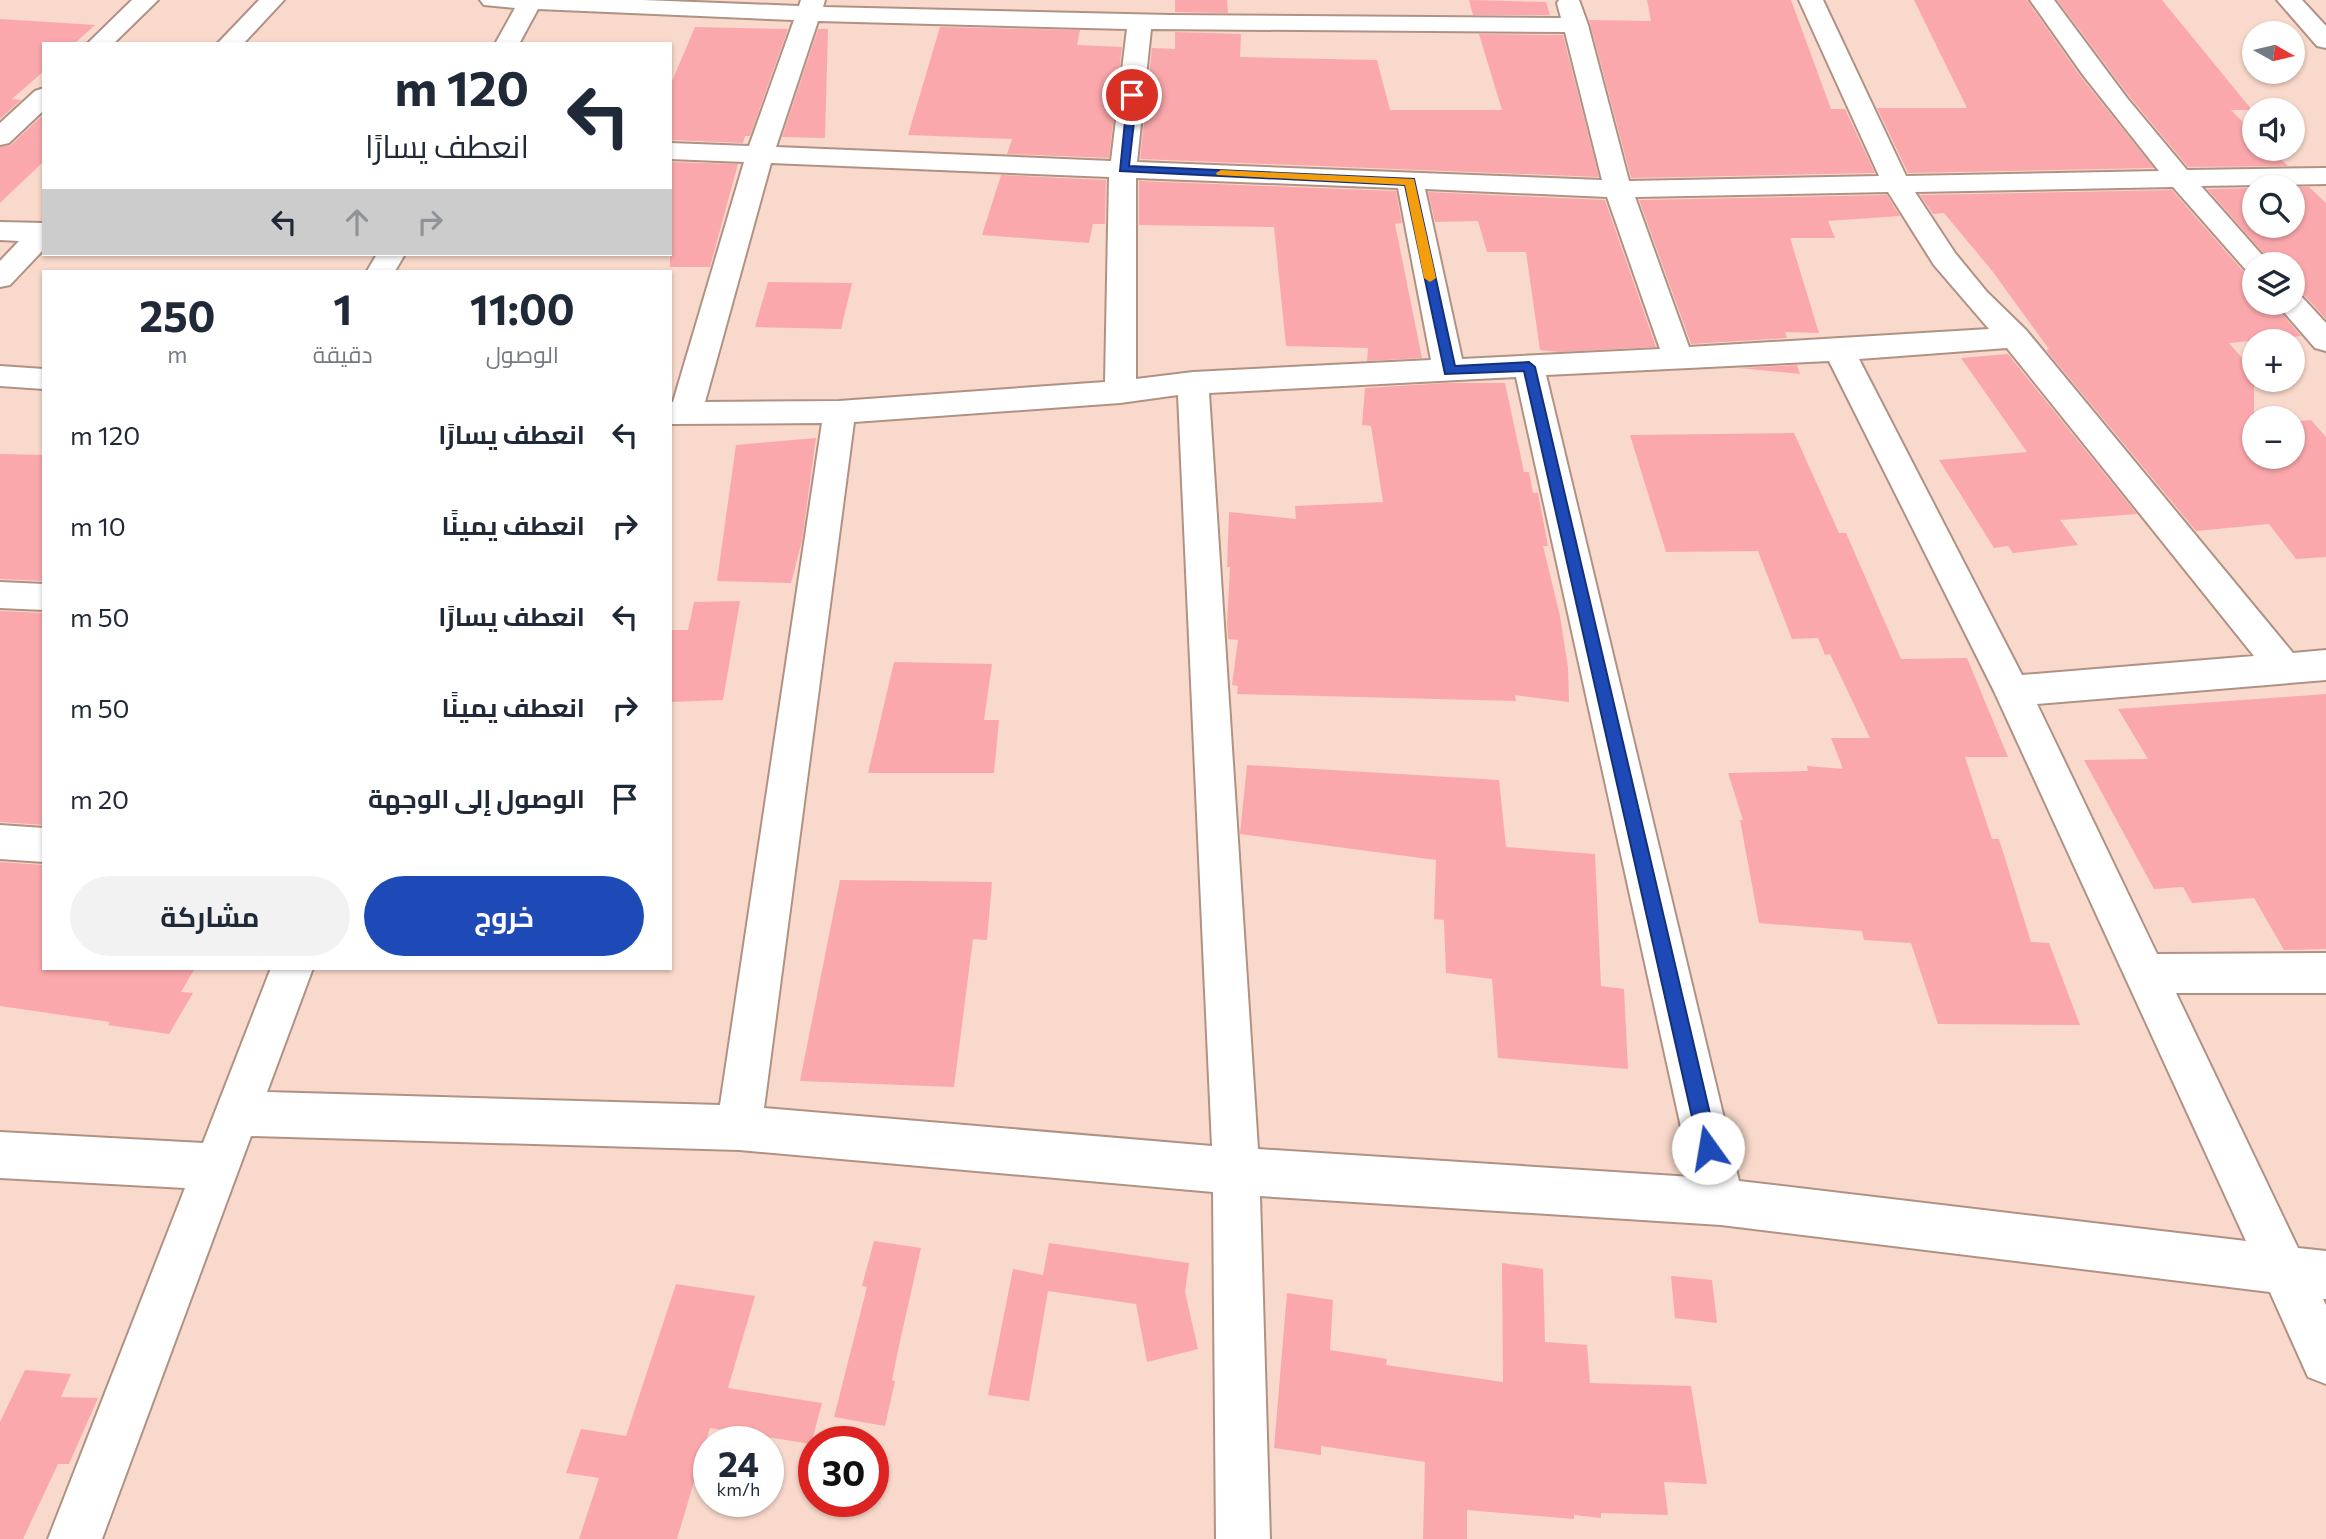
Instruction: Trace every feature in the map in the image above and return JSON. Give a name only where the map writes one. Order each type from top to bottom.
[{"type":"street","points":[[101,42],[146,0]]},
{"type":"street","points":[[231,42],[272,0]]},
{"type":"street","points":[[492,0],[810,6],[1140,21],[1329,25],[1572,13],[1618,189],[1678,358]]},
{"type":"street","points":[[1328,0],[1329,25]]},
{"type":"street","points":[[1811,0],[1896,184],[1944,258],[1977,299],[2015,337],[2284,668]]},
{"type":"street","points":[[2042,0],[2082,59],[2176,177],[2245,252]]},
{"type":"street","points":[[2289,0],[2326,41]]},
{"type":"street","points":[[508,42],[530,1]]},
{"type":"street","points":[[810,6],[678,413],[839,412],[1120,392],[1193,383],[1839,350],[2015,337]]},
{"type":"street","points":[[1120,392],[1124,169],[1140,21]]},
{"type":"street","points":[[0,137],[42,98]]},
{"type":"street","points":[[672,151],[1618,189],[2326,176]]},
{"type":"street","points":[[1410,182],[1449,371]]},
{"type":"street","points":[[0,230],[42,233]]},
{"type":"street","points":[[0,278],[42,233]]},
{"type":"street","points":[[2302,315],[2326,341]]},
{"type":"street","points":[[1839,350],[2012,691],[2143,974],[2306,1272],[2326,1359]]},
{"type":"street","points":[[1529,367],[1721,1202]]},
{"type":"street","points":[[4,383],[42,379]]},
{"type":"street","points":[[1193,383],[1236,1171],[1244,1539]]},
{"type":"street","points":[[739,1128],[839,412]]},
{"type":"street","points":[[0,595],[42,597]]},
{"type":"street","points":[[2012,691],[2326,665]]},
{"type":"street","points":[[0,842],[42,845]]},
{"type":"street","points":[[75,1539],[291,970]]},
{"type":"street","points":[[2143,974],[2326,973]]},
{"type":"street","points":[[237,1113],[739,1128],[1236,1171],[1721,1202],[2306,1272]]},
{"type":"street","points":[[0,1155],[216,1167]]},
{"type":"building","points":[[1175,0],[1227,0],[1228,13],[1175,12]]},
{"type":"building","points":[[1469,0],[1546,2],[1550,15],[1473,15]]},
{"type":"building","points":[[1647,0],[1791,0],[1831,109],[1845,109],[1875,173],[1631,178],[1589,20],[1651,21]]},
{"type":"building","points":[[1914,0],[2027,0],[2081,77],[2154,168],[1908,173],[1877,108],[1967,108]]},
{"type":"building","points":[[2057,0],[2162,0],[2242,98],[2242,110],[2231,110],[2242,121],[2242,161],[2283,161],[2288,166],[2188,167],[2129,96]]},
{"type":"building","points":[[0,19],[95,25],[76,42],[42,42],[42,73],[12,99],[21,100],[0,119]]},
{"type":"building","points":[[695,27],[788,29],[750,136],[745,136],[743,143],[672,140],[672,81]]},
{"type":"building","points":[[940,27],[1080,30],[1077,45],[1122,47],[1109,158],[1007,154],[1012,139],[908,135]]},
{"type":"building","points":[[818,29],[828,29],[825,138],[782,137]]},
{"type":"building","points":[[1175,32],[1241,34],[1240,57],[1377,60],[1390,110],[1502,110],[1479,34],[1563,35],[1599,177],[1140,159],[1152,48],[1175,49]]},
{"type":"building","points":[[42,116],[42,163],[0,203],[0,147],[11,145]]},
{"type":"building","points":[[672,162],[738,164],[710,267],[670,267]]},
{"type":"building","points":[[1001,175],[1106,180],[1105,224],[1093,224],[1089,243],[982,235]]},
{"type":"building","points":[[1139,181],[1396,191],[1402,223],[1395,224],[1422,358],[1367,361],[1368,348],[1286,346],[1274,227],[1139,225]]},
{"type":"building","points":[[2305,187],[2309,187],[2326,203],[2326,319],[2305,296],[2305,252],[2262,252],[2250,238],[2305,238]]},
{"type":"building","points":[[2242,188],[2242,229],[2207,189]]},
{"type":"building","points":[[2172,190],[2242,270],[2242,315],[2283,315],[2295,329],[2242,329],[2242,342],[2229,343],[2242,358],[2242,392],[2254,392],[2254,406],[2242,406],[2242,469],[2305,469],[2305,421],[2311,420],[2326,437],[2326,557],[2296,559],[2269,524],[2196,531],[2046,350],[2049,349],[1993,272],[1944,213],[1933,214],[1920,195]]},
{"type":"building","points":[[1428,192],[1605,200],[1656,347],[1558,352],[1540,350],[1526,252],[1487,252],[1478,221],[1435,222]]},
{"type":"building","points":[[1887,195],[1900,216],[1828,221],[1835,238],[1790,238],[1819,333],[1785,332],[1787,338],[1691,344],[1639,200]]},
{"type":"building","points":[[768,282],[852,283],[841,329],[755,327]]},
{"type":"building","points":[[2008,354],[2137,514],[2060,520],[2078,545],[2013,553],[2008,546],[1994,548],[1939,460],[2027,452],[1961,358]]},
{"type":"building","points":[[1797,365],[1800,374],[1739,368]]},
{"type":"building","points":[[1505,383],[1524,472],[1529,472],[1533,493],[1538,493],[1548,546],[1543,546],[1560,616],[1568,668],[1569,702],[1515,695],[1516,701],[1237,694],[1238,686],[1232,685],[1238,640],[1228,639],[1227,623],[1229,512],[1296,519],[1295,506],[1383,502],[1371,426],[1362,425],[1365,388]]},
{"type":"building","points":[[1794,433],[1839,533],[1846,533],[1901,659],[1967,658],[2008,757],[1965,757],[1992,839],[1999,839],[2031,942],[2049,943],[2080,1025],[1938,1024],[1911,943],[1864,940],[1862,931],[1759,923],[1740,820],[1743,820],[1728,773],[1808,771],[1807,766],[1843,769],[1831,738],[1870,738],[1830,654],[1825,655],[1818,638],[1792,639],[1758,551],[1666,552],[1630,435]]},
{"type":"building","points":[[816,438],[802,541],[791,583],[717,581],[736,445]]},
{"type":"building","points":[[0,454],[42,455],[42,581],[0,579]]},
{"type":"building","points":[[740,601],[723,700],[672,702],[672,630],[688,630],[694,602]]},
{"type":"building","points":[[0,611],[42,613],[42,825],[0,822]]},
{"type":"building","points":[[894,662],[992,664],[984,720],[999,720],[994,773],[868,773]]},
{"type":"building","points":[[2326,694],[2326,949],[2284,950],[2254,898],[2192,903],[2183,887],[2154,889],[2084,760],[2148,759],[2118,709]]},
{"type":"building","points":[[1247,765],[1499,780],[1506,847],[1595,854],[1601,986],[1624,989],[1628,1069],[1498,1058],[1492,979],[1446,973],[1444,920],[1434,919],[1436,860],[1240,834]]},
{"type":"building","points":[[0,862],[42,865],[42,970],[194,970],[181,992],[193,993],[169,1034],[108,1025],[110,1022],[0,1006]]},
{"type":"building","points":[[840,880],[992,882],[987,940],[973,939],[954,1087],[800,1081]]},
{"type":"building","points":[[874,1241],[921,1248],[892,1380],[895,1381],[885,1426],[834,1417],[867,1287],[862,1286]]},
{"type":"building","points":[[1049,1243],[1189,1263],[1185,1292],[1198,1349],[1147,1362],[1136,1304],[1048,1291],[1029,1401],[988,1395],[1013,1269],[1043,1275]]},
{"type":"building","points":[[1502,1263],[1543,1269],[1545,1342],[1587,1345],[1590,1383],[1691,1386],[1707,1484],[1664,1482],[1668,1515],[1601,1513],[1601,1518],[1574,1515],[1574,1519],[1467,1510],[1467,1539],[1423,1539],[1425,1462],[1321,1446],[1321,1455],[1274,1448],[1287,1293],[1333,1300],[1330,1350],[1387,1359],[1386,1365],[1503,1382]]},
{"type":"building","points":[[1671,1276],[1712,1280],[1717,1323],[1675,1318]]},
{"type":"building","points":[[676,1284],[755,1296],[728,1388],[822,1403],[816,1426],[798,1426],[798,1442],[784,1440],[784,1426],[693,1426],[693,1485],[677,1539],[579,1539],[599,1478],[566,1473],[581,1429],[626,1436]]},
{"type":"building","points":[[25,1370],[71,1374],[61,1397],[98,1398],[69,1464],[58,1464],[23,1539],[0,1539],[0,1422]]},
{"type":"slow traffic","points":[[1221,173],[1410,182],[1430,278]]},
{"type":"route","points":[[1132,95],[1124,169],[1410,182],[1449,371],[1529,367],[1708,1148]]}]
